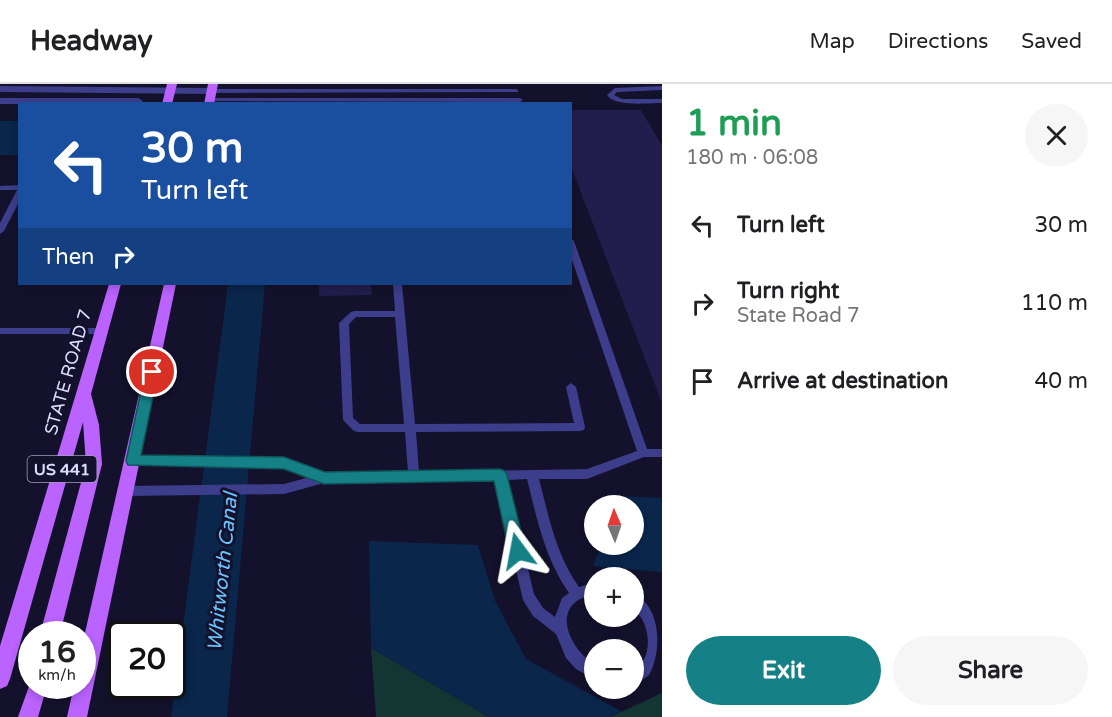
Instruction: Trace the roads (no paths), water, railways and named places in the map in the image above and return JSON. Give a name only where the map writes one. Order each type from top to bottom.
[{"type":"main road","name":"STATE ROAD 7","points":[[0,679],[115,285]]},
{"type":"main road","points":[[77,717],[170,285]]},
{"type":"main road","points":[[53,621],[94,464],[91,425],[84,394]]},
{"type":"main road","points":[[28,717],[33,699]]},
{"type":"street","points":[[0,90],[210,95]]},
{"type":"street","points":[[0,101],[169,95]]},
{"type":"lane","points":[[331,91],[336,84]]},
{"type":"lane","points":[[448,88],[452,102]]},
{"type":"lane","points":[[515,88],[520,102],[255,100],[210,95],[258,91],[515,88]]},
{"type":"lane","points":[[662,88],[615,90],[610,95],[622,101],[662,101]]},
{"type":"lane","points":[[0,188],[18,189]]},
{"type":"lane","points":[[0,231],[18,193]]},
{"type":"lane","points":[[572,247],[643,453]]},
{"type":"lane","points":[[398,285],[414,476]]},
{"type":"lane","points":[[400,314],[354,314],[344,323],[348,420],[358,428],[580,426],[570,387]]},
{"type":"lane","points":[[0,331],[101,331]]},
{"type":"lane","points":[[126,491],[284,489],[324,478],[587,474],[643,453],[662,453]]},
{"type":"lane","points":[[133,461],[284,463],[324,478]]},
{"type":"lane","points":[[500,475],[528,596],[538,612],[560,629]]},
{"type":"lane","points":[[532,475],[560,572],[577,594]]},
{"type":"lane","points":[[584,592],[577,594],[566,603],[561,615],[560,629],[565,644],[575,658],[584,665]]},
{"type":"lane","points":[[644,610],[649,614],[661,637],[658,657],[650,669],[644,672]]},
{"type":"water","points":[[0,121],[18,121],[18,155],[0,155]]},
{"type":"water","name":"Whitworth Canal","points":[[228,285],[265,285],[227,717],[171,717],[173,699],[186,699],[186,621],[184,621]]},
{"type":"water","points":[[644,497],[662,498],[662,572],[644,570],[644,567],[593,566],[597,555],[644,555]]},
{"type":"water","points":[[369,541],[478,545],[495,601],[526,659],[584,691],[584,699],[599,699],[621,711],[610,717],[489,717],[371,648]]}]
